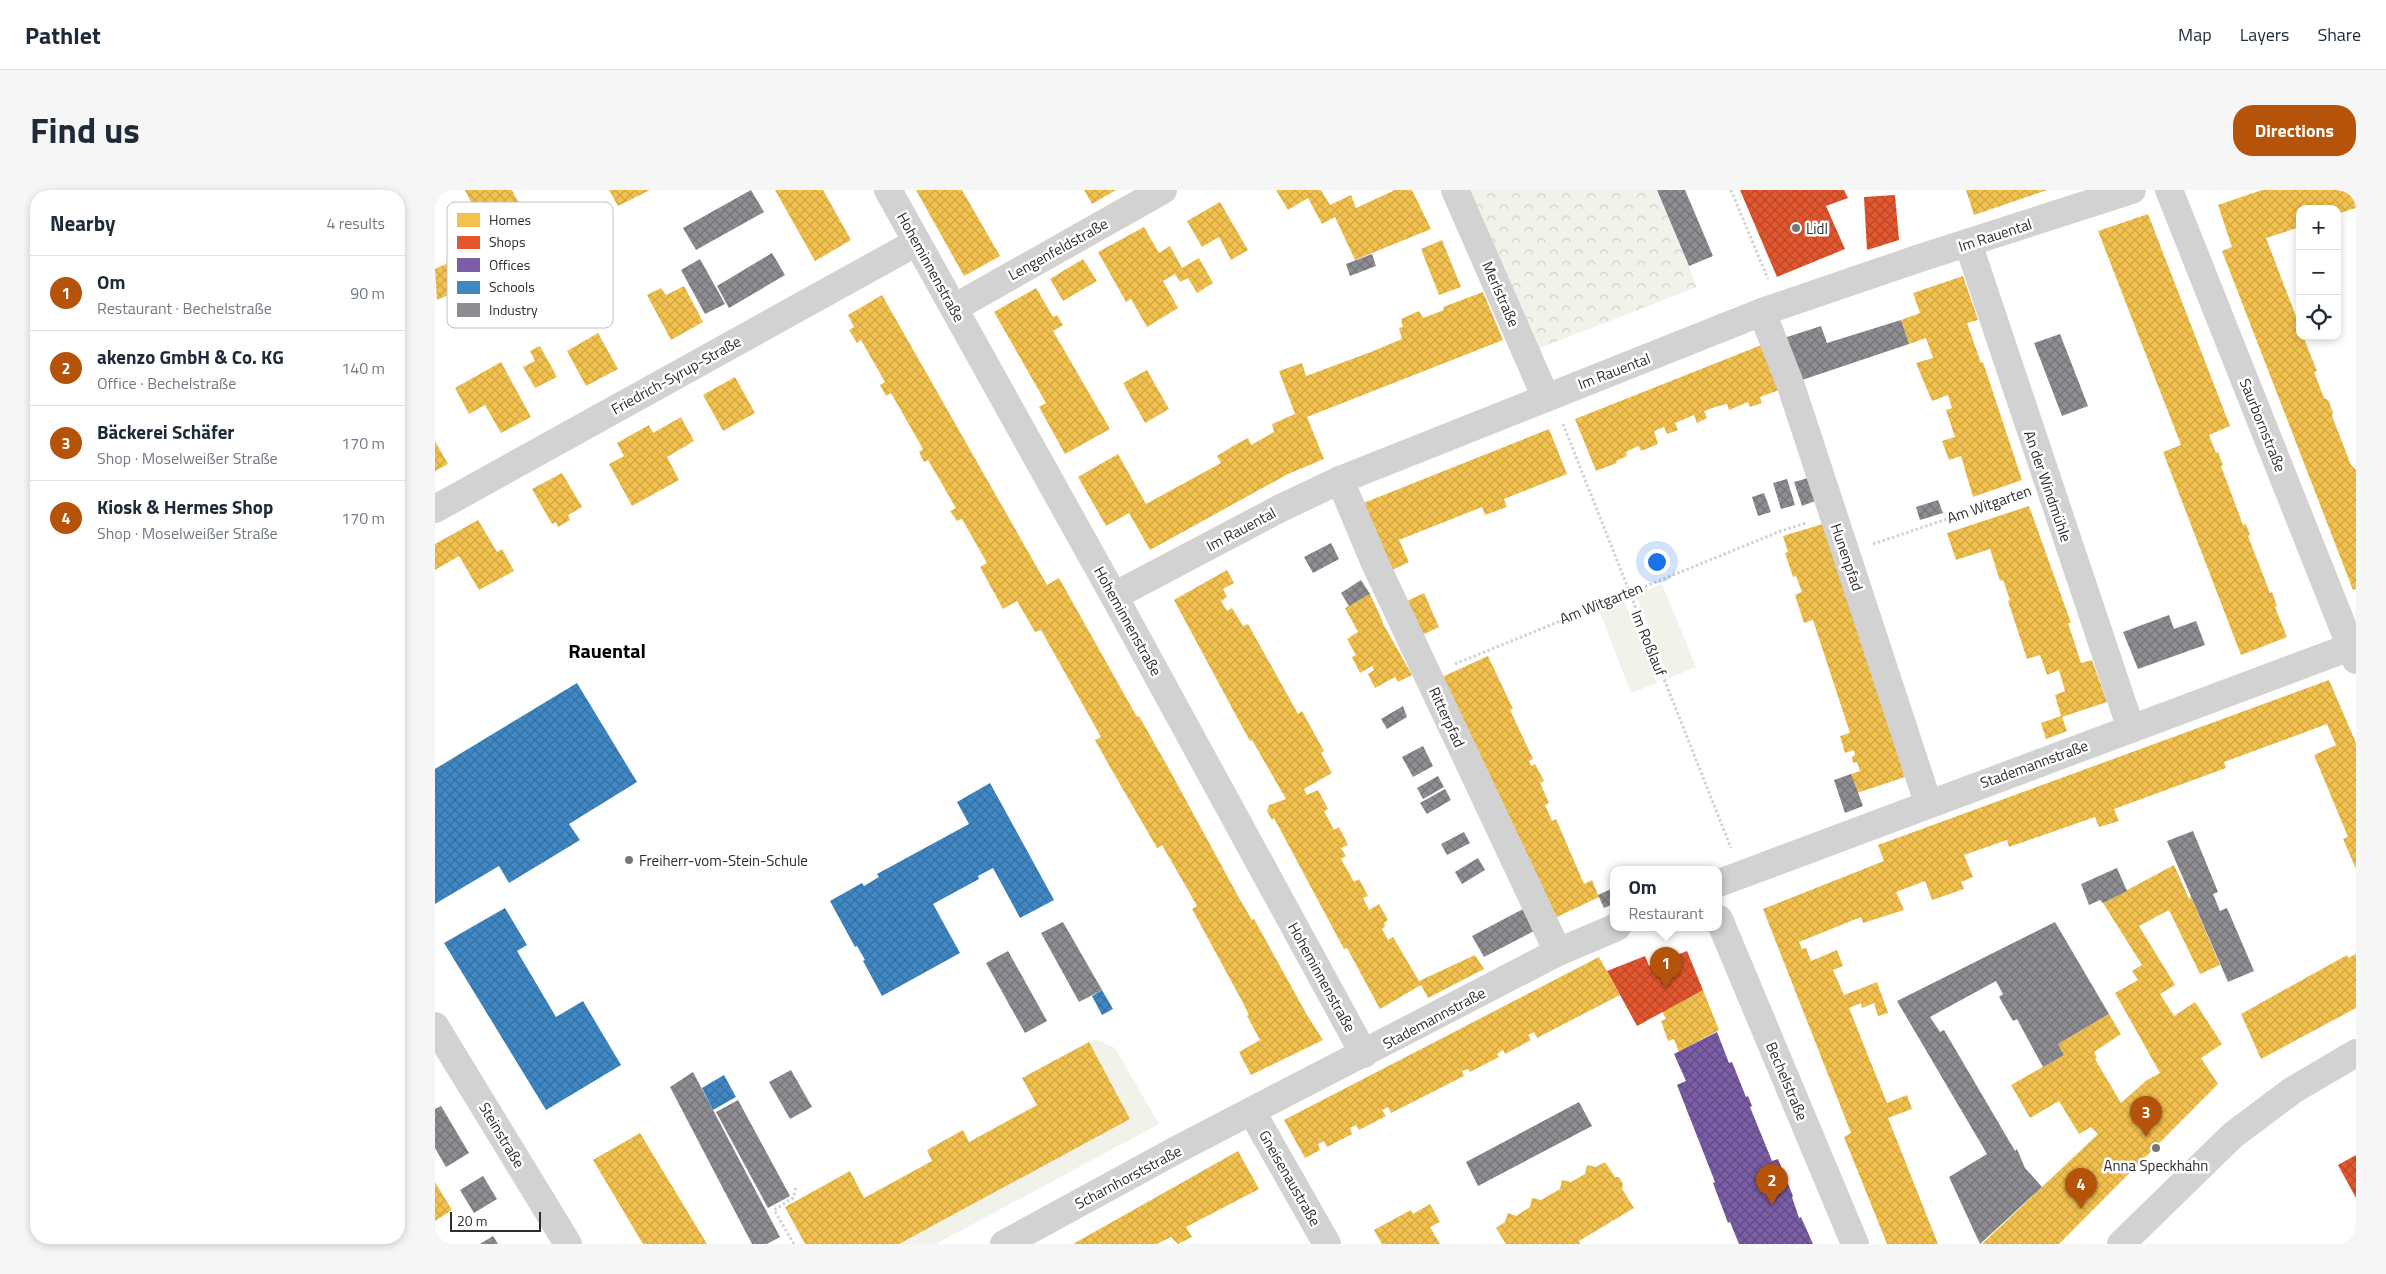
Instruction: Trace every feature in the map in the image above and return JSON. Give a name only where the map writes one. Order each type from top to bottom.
[{"type":"street","name":"Hoheminnenstraße","points":[[888,190],[1114,596],[1364,1054]]},
{"type":"street","name":"Lengenfeldstraße","points":[[954,308],[1163,190]]},
{"type":"street","name":"Merlstraße","points":[[1455,190],[1553,407]]},
{"type":"street","name":"Im Rauental","points":[[1114,596],[1279,509],[1340,480],[1553,407],[1762,312],[2132,190]]},
{"type":"street","name":"Saurbornstraße","points":[[2169,190],[2353,653]]},
{"type":"street","name":"Friedrich-Syrup-Straße","points":[[435,509],[917,242]]},
{"type":"street","name":"An der Windmühle","points":[[1968,243],[2047,485],[2131,729]]},
{"type":"street","name":"Hunenpfad","points":[[1762,312],[1791,386],[1928,803]]},
{"type":"street","name":"Ritterpfad","points":[[1340,480],[1374,561],[1558,952]]},
{"type":"street","name":"Stademannstraße","points":[[1730,878],[2131,729],[2353,653]]},
{"type":"street","name":"Bechelstraße","points":[[1722,925],[1855,1244]]},
{"type":"street","name":"Stademannstraße","points":[[1253,1112],[1558,952],[1610,930]]},
{"type":"street","name":"Steinstraße","points":[[435,1026],[568,1244]]},
{"type":"street","points":[[2121,1244],[2233,1135],[2293,1090],[2356,1053]]},
{"type":"street","name":"Scharnhorststraße","points":[[1004,1244],[1180,1148],[1253,1112]]},
{"type":"street","name":"Gneisenaustraße","points":[[1253,1112],[1327,1244]]},
{"type":"path","points":[[1731,190],[1769,281]]},
{"type":"path","name":"Im Roßlauf","points":[[1553,407],[1629,592],[1730,878]]},
{"type":"path","name":"Am Witgarten","points":[[1846,553],[2047,485]]},
{"type":"path","name":"Am Witgarten","points":[[1428,676],[1781,531],[1833,514]]},
{"type":"path","points":[[794,1244],[774,1210],[793,1198],[796,1187]]},
{"type":"green space","points":[[1465,190],[1657,190],[1697,287],[1535,350]]},
{"type":"green space","points":[[1662,584],[1696,667],[1669,678],[1636,595]]},
{"type":"green space","points":[[1624,600],[1657,683],[1631,693],[1599,610]]},
{"type":"green space","points":[[1096,1039],[1115,1048],[1159,1124],[936,1244],[899,1244],[1130,1119],[1089,1042]]},
{"type":"building: Homes","points":[[465,190],[512,190],[518,202],[471,202]]},
{"type":"building: Homes","points":[[609,190],[650,190],[618,206]]},
{"type":"building: Homes","points":[[775,190],[823,190],[851,240],[815,261]]},
{"type":"building: Homes","points":[[916,190],[962,190],[1000,256],[964,276]]},
{"type":"building: Homes","points":[[1084,190],[1116,190],[1092,204]]},
{"type":"building: Homes","points":[[1276,190],[1321,190],[1330,205],[1351,195],[1356,208],[1395,190],[1412,190],[1431,229],[1355,260],[1335,217],[1322,224],[1308,198],[1288,210]]},
{"type":"building: Homes","points":[[1966,190],[2047,190],[1974,215]]},
{"type":"building: Homes","points":[[2262,190],[2356,190],[2356,208],[2341,213],[2341,205],[2296,205],[2296,228],[2266,238],[2296,317],[2296,340],[2305,340],[2317,371],[2314,372],[2324,398],[2328,400],[2333,412],[2332,416],[2351,465],[2356,470],[2356,589],[2353,590],[2222,251],[2232,247],[2218,205]]},
{"type":"building: Homes","points":[[1220,202],[1248,250],[1231,260],[1219,237],[1202,247],[1187,221]]},
{"type":"building: Homes","points":[[2148,214],[2230,426],[2209,435],[2223,465],[2221,466],[2243,525],[2246,524],[2250,535],[2248,536],[2270,593],[2272,592],[2277,606],[2275,607],[2287,637],[2241,655],[2163,452],[2181,445],[2098,231]]},
{"type":"building: Homes","points":[[1144,227],[1159,253],[1170,246],[1182,268],[1199,258],[1213,283],[1197,293],[1188,278],[1180,282],[1175,274],[1163,281],[1178,308],[1147,327],[1131,299],[1126,302],[1098,252]]},
{"type":"building: Homes","points":[[1442,240],[1461,287],[1439,295],[1421,249]]},
{"type":"building: Homes","points":[[1083,259],[1097,281],[1063,301],[1050,279]]},
{"type":"building: Homes","points":[[447,263],[447,296],[437,300],[435,269]]},
{"type":"building: Homes","points":[[1963,276],[1978,320],[1967,323],[1981,363],[1983,362],[2022,480],[1973,497],[1961,456],[1949,460],[1942,441],[1955,437],[1946,410],[1952,408],[1948,395],[1932,401],[1916,363],[1933,358],[1926,338],[1909,344],[1901,320],[1920,313],[1913,293]]},
{"type":"building: Homes","points":[[684,286],[703,322],[671,340],[647,295],[661,288],[666,295]]},
{"type":"building: Homes","points":[[1036,288],[1053,317],[1057,315],[1063,325],[1053,331],[1110,429],[1065,454],[1039,407],[1046,403],[994,312]]},
{"type":"building: Homes","points":[[1483,292],[1503,340],[1307,417],[1324,459],[1288,474],[1150,550],[1129,513],[1106,526],[1078,477],[1118,454],[1146,504],[1221,463],[1217,456],[1233,446],[1248,438],[1251,445],[1274,432],[1272,424],[1295,414],[1279,371],[1302,363],[1306,376],[1371,352],[1402,339],[1399,328],[1403,327],[1401,319],[1419,311],[1423,318],[1444,310],[1443,307]]},
{"type":"building: Homes","points":[[882,295],[1047,585],[1059,578],[1137,717],[1139,716],[1169,769],[1238,896],[1252,920],[1254,919],[1307,1015],[1323,1040],[1251,1075],[1239,1052],[1260,1040],[1247,1016],[1249,1015],[1242,1001],[1192,909],[1197,906],[1162,845],[1157,848],[1110,767],[1095,740],[1101,737],[1041,630],[1035,632],[1017,601],[1003,609],[980,567],[987,563],[962,519],[957,521],[950,511],[956,508],[928,460],[924,462],[919,452],[923,449],[891,393],[886,396],[880,385],[885,382],[861,340],[857,343],[849,330],[854,327],[848,315]]},
{"type":"building: Homes","points":[[598,333],[618,369],[586,386],[567,351]]},
{"type":"building: Homes","points":[[1764,344],[1782,389],[1760,397],[1762,403],[1750,407],[1748,402],[1729,410],[1727,404],[1715,407],[1704,411],[1707,418],[1697,423],[1694,415],[1675,423],[1678,430],[1667,434],[1664,427],[1654,431],[1658,444],[1641,451],[1639,446],[1636,447],[1626,452],[1627,456],[1616,461],[1617,463],[1596,471],[1575,419]]},
{"type":"building: Homes","points":[[540,346],[557,377],[535,388],[523,367],[535,361],[530,351]]},
{"type":"building: Homes","points":[[501,362],[531,417],[501,433],[485,405],[469,414],[455,388]]},
{"type":"building: Homes","points":[[1147,370],[1169,409],[1145,423],[1123,383]]},
{"type":"building: Homes","points":[[735,377],[755,413],[723,431],[703,395]]},
{"type":"building: Homes","points":[[681,417],[694,441],[667,457],[679,480],[632,506],[609,464],[624,456],[617,443],[649,425],[653,433]]},
{"type":"building: Homes","points":[[1549,429],[1567,474],[1504,499],[1507,507],[1485,515],[1482,507],[1399,540],[1409,562],[1390,571],[1361,504]]},
{"type":"building: Homes","points":[[435,441],[448,464],[435,471]]},
{"type":"building: Homes","points":[[562,473],[582,507],[568,515],[570,520],[558,527],[556,522],[552,524],[532,489]]},
{"type":"building: Homes","points":[[2029,506],[2071,623],[2068,623],[2081,663],[2092,660],[2107,702],[2062,717],[2067,731],[2046,739],[2041,723],[2061,716],[2055,695],[2065,691],[2059,670],[2047,675],[2040,655],[2027,659],[2008,601],[2010,600],[2003,580],[2000,581],[1990,549],[1956,560],[1947,533]]},
{"type":"building: Homes","points":[[478,520],[497,552],[502,549],[514,571],[479,590],[459,556],[435,570],[435,544]]},
{"type":"building: Homes","points":[[1823,524],[1905,777],[1857,793],[1851,774],[1860,771],[1857,762],[1853,763],[1854,750],[1845,753],[1840,736],[1850,733],[1813,620],[1804,623],[1795,595],[1802,592],[1796,576],[1793,577],[1785,553],[1788,552],[1783,536]]},
{"type":"building: Homes","points":[[1227,570],[1234,583],[1223,589],[1227,597],[1221,601],[1227,611],[1232,608],[1243,626],[1248,624],[1298,714],[1302,711],[1324,751],[1321,753],[1332,773],[1304,789],[1307,795],[1318,790],[1328,809],[1324,811],[1334,830],[1339,827],[1348,845],[1341,848],[1346,856],[1341,859],[1354,882],[1359,879],[1368,896],[1363,898],[1369,910],[1379,904],[1388,920],[1384,923],[1385,926],[1382,929],[1388,940],[1393,937],[1419,981],[1475,955],[1484,969],[1428,998],[1421,985],[1380,1009],[1347,948],[1344,949],[1274,818],[1272,820],[1267,811],[1269,805],[1286,799],[1252,740],[1250,741],[1174,600]]},
{"type":"building: Homes","points":[[1424,593],[1439,627],[1420,636],[1405,602]]},
{"type":"building: Homes","points":[[1370,594],[1382,622],[1412,675],[1398,682],[1395,677],[1375,688],[1368,674],[1374,670],[1372,666],[1360,673],[1352,657],[1356,655],[1347,639],[1358,632],[1345,608]]},
{"type":"building: Homes","points":[[1488,656],[1513,709],[1510,710],[1533,759],[1529,761],[1531,766],[1535,764],[1544,781],[1540,783],[1549,803],[1545,805],[1552,821],[1556,819],[1584,884],[1592,880],[1599,897],[1555,918],[1442,677]]},
{"type":"building: Homes","points":[[2329,680],[2356,743],[2356,869],[2343,839],[2348,837],[2314,755],[2336,745],[2327,724],[2224,762],[2226,768],[2114,809],[2119,821],[2099,827],[2095,817],[2009,847],[2007,840],[1964,855],[1973,877],[1961,882],[1964,889],[1932,900],[1925,881],[1896,892],[1904,910],[1863,923],[1861,917],[1799,942],[1802,949],[1806,948],[1811,961],[1837,950],[1843,966],[1833,970],[1844,995],[1877,982],[1888,1013],[1878,1016],[1874,1003],[1862,1008],[1861,1003],[1849,1008],[1887,1103],[1907,1095],[1912,1109],[1888,1118],[1938,1244],[1887,1244],[1844,1137],[1851,1133],[1763,909],[1884,861],[1878,845]]},
{"type":"building: Homes","points":[[2174,865],[2189,899],[2191,897],[2220,965],[2200,974],[2169,910],[2139,926],[2175,985],[2160,994],[2174,1016],[2195,1002],[2222,1044],[2201,1058],[2218,1084],[2059,1244],[1982,1244],[2098,1134],[2091,1127],[2079,1134],[2059,1101],[2030,1118],[2011,1085],[2064,1055],[2058,1044],[2109,1014],[2121,1034],[2094,1052],[2097,1058],[2095,1059],[2121,1103],[2147,1080],[2160,1073],[2115,993],[2138,980],[2132,971],[2142,965],[2103,903]]},
{"type":"building: Homes","points":[[2356,954],[2356,1008],[2261,1059],[2241,1014],[2347,955],[2348,958]]},
{"type":"building: Homes","points":[[1599,957],[1620,995],[1537,1038],[1534,1032],[1528,1035],[1531,1040],[1505,1054],[1503,1050],[1497,1054],[1499,1057],[1470,1072],[1468,1069],[1462,1071],[1464,1076],[1391,1113],[1388,1107],[1382,1110],[1386,1116],[1359,1130],[1356,1125],[1350,1128],[1352,1134],[1327,1147],[1324,1141],[1318,1144],[1320,1150],[1305,1158],[1284,1120]]},
{"type":"building: Homes","points":[[1703,990],[1719,1030],[1679,1052],[1674,1039],[1668,1041],[1661,1021],[1666,1019],[1662,1011]]},
{"type":"building: Homes","points":[[1089,1042],[1130,1119],[899,1244],[805,1244],[785,1207],[850,1171],[864,1198],[932,1161],[927,1150],[963,1130],[969,1142],[1037,1105],[1022,1078]]},
{"type":"building: Homes","points":[[640,1133],[707,1244],[643,1244],[593,1160]]},
{"type":"building: Homes","points":[[1238,1151],[1259,1189],[1186,1227],[1192,1237],[1178,1244],[1171,1237],[1157,1244],[1073,1244]]},
{"type":"building: Homes","points":[[1605,1162],[1615,1177],[1619,1177],[1623,1184],[1622,1189],[1634,1208],[1579,1241],[1580,1244],[1506,1244],[1496,1228],[1505,1222],[1508,1213],[1516,1216],[1530,1207],[1532,1198],[1541,1200],[1560,1189],[1562,1180],[1571,1182],[1585,1174],[1587,1165],[1596,1167]]},
{"type":"building: Homes","points":[[435,1182],[452,1210],[435,1221]]},
{"type":"building: Homes","points":[[1430,1204],[1440,1222],[1430,1227],[1440,1244],[1382,1244],[1374,1230],[1411,1210],[1413,1214]]},
{"type":"building: Shops","name":"Lidl","points":[[1740,190],[1844,190],[1848,198],[1826,206],[1845,249],[1777,277]]},
{"type":"building: Shops","points":[[1895,195],[1899,240],[1867,250],[1864,197]]},
{"type":"building: Shops","points":[[1687,951],[1703,990],[1637,1026],[1607,971],[1645,956],[1649,966]]},
{"type":"building: Shops","points":[[2356,1155],[2356,1198],[2338,1165]]},
{"type":"building: Offices","points":[[1717,1032],[1729,1063],[1732,1062],[1746,1097],[1748,1096],[1752,1106],[1750,1107],[1772,1161],[1778,1159],[1793,1196],[1799,1218],[1801,1217],[1813,1244],[1739,1244],[1730,1222],[1728,1223],[1713,1183],[1715,1182],[1677,1085],[1686,1081],[1674,1054]]},
{"type":"building: Schools","points":[[577,683],[637,782],[569,824],[580,840],[509,883],[499,866],[435,904],[435,769]]},
{"type":"building: Schools","points":[[990,783],[1054,900],[1020,918],[993,868],[978,876],[979,879],[933,904],[960,953],[882,996],[863,961],[865,960],[857,946],[855,947],[830,901],[862,883],[864,886],[879,877],[877,874],[969,824],[957,802]]},
{"type":"building: Schools","points":[[505,908],[527,945],[517,951],[556,1017],[583,1001],[621,1065],[546,1110],[444,943]]},
{"type":"building: Schools","points":[[1102,990],[1113,1009],[1102,1015],[1092,996]]},
{"type":"building: Schools","points":[[724,1075],[736,1097],[713,1110],[702,1088]]},
{"type":"building: Industry","points":[[751,190],[764,212],[696,250],[683,228]]},
{"type":"building: Industry","points":[[1657,190],[1685,190],[1713,256],[1689,266]]},
{"type":"building: Industry","points":[[772,253],[785,275],[729,308],[717,286]]},
{"type":"building: Industry","points":[[1372,254],[1376,266],[1350,276],[1346,264]]},
{"type":"building: Industry","points":[[700,259],[725,304],[705,314],[681,270]]},
{"type":"building: Industry","points":[[1901,320],[1909,344],[1799,381],[1784,338],[1821,326],[1827,343]]},
{"type":"building: Industry","points":[[2060,334],[2088,406],[2062,416],[2034,343]]},
{"type":"building: Industry","points":[[1808,478],[1815,501],[1802,506],[1794,482]]},
{"type":"building: Industry","points":[[1787,479],[1795,505],[1781,509],[1773,483]]},
{"type":"building: Industry","points":[[1764,493],[1771,512],[1758,516],[1752,497]]},
{"type":"building: Industry","points":[[1938,500],[1943,513],[1920,520],[1916,507]]},
{"type":"building: Industry","points":[[1331,543],[1339,559],[1313,573],[1304,557]]},
{"type":"building: Industry","points":[[1361,580],[1370,594],[1349,606],[1341,593]]},
{"type":"building: Industry","points":[[2169,615],[2174,629],[2196,621],[2205,645],[2138,669],[2123,632]]},
{"type":"building: Industry","points":[[1403,706],[1407,717],[1387,729],[1381,719]]},
{"type":"building: Industry","points":[[1423,746],[1433,766],[1413,777],[1402,757]]},
{"type":"building: Industry","points":[[1851,774],[1863,806],[1845,813],[1834,780]]},
{"type":"building: Industry","points":[[1438,776],[1444,787],[1423,799],[1417,788]]},
{"type":"building: Industry","points":[[1445,789],[1451,800],[1427,814],[1420,803]]},
{"type":"building: Industry","points":[[2193,831],[2218,892],[2213,894],[2220,911],[2227,908],[2254,971],[2228,982],[2167,841]]},
{"type":"building: Industry","points":[[1464,832],[1470,843],[1447,855],[1441,844]]},
{"type":"building: Industry","points":[[1478,858],[1485,870],[1462,884],[1455,872]]},
{"type":"building: Industry","points":[[2117,868],[2127,891],[2103,903],[2100,900],[2089,905],[2081,884]]},
{"type":"building: Industry","points":[[1610,889],[1610,905],[1604,908],[1598,895]]},
{"type":"building: Industry","points":[[1523,909],[1534,931],[1484,957],[1472,936]]},
{"type":"building: Industry","points":[[1063,922],[1102,990],[1079,1002],[1041,933]]},
{"type":"building: Industry","points":[[2055,922],[2109,1014],[2058,1044],[2064,1055],[2043,1067],[2017,1019],[2013,1021],[1999,997],[2003,994],[1996,981],[1930,1017],[1940,1032],[1944,1030],[2015,1151],[2017,1149],[2025,1168],[2042,1187],[1980,1244],[1949,1177],[1987,1154],[1897,1001]]},
{"type":"building: Industry","points":[[1008,951],[1047,1021],[1025,1033],[986,963]]},
{"type":"building: Industry","points":[[791,1070],[812,1107],[790,1119],[769,1082]]},
{"type":"building: Industry","points":[[693,1072],[780,1237],[767,1244],[752,1244],[670,1087]]},
{"type":"building: Industry","points":[[738,1100],[790,1196],[768,1208],[716,1112]]},
{"type":"building: Industry","points":[[1579,1102],[1592,1126],[1478,1186],[1466,1162]]},
{"type":"building: Industry","points":[[441,1106],[469,1153],[446,1167],[435,1148],[435,1109]]},
{"type":"building: Industry","points":[[483,1176],[497,1199],[474,1213],[460,1190]]},
{"type":"building: Industry","points":[[493,1236],[498,1244],[480,1244]]},
{"type":"place","name":"Lidl","points":[[1796,228]]},
{"type":"place","name":"Freiherr-vom-Stein-Schule","points":[[629,860]]},
{"type":"place","name":"Om","points":[[1666,988]]},
{"type":"place","name":"Bäckerei Schäfer","points":[[2146,1137]]},
{"type":"place","name":"Anna Speckhahn","points":[[2156,1148]]},
{"type":"place","name":"akenzo GmbH & Co. KG","points":[[1772,1205]]},
{"type":"place","name":"Kiosk & Hermes Shop","points":[[2081,1209]]},
{"type":"district","name":"Rauental","points":[[607,650]]}]
